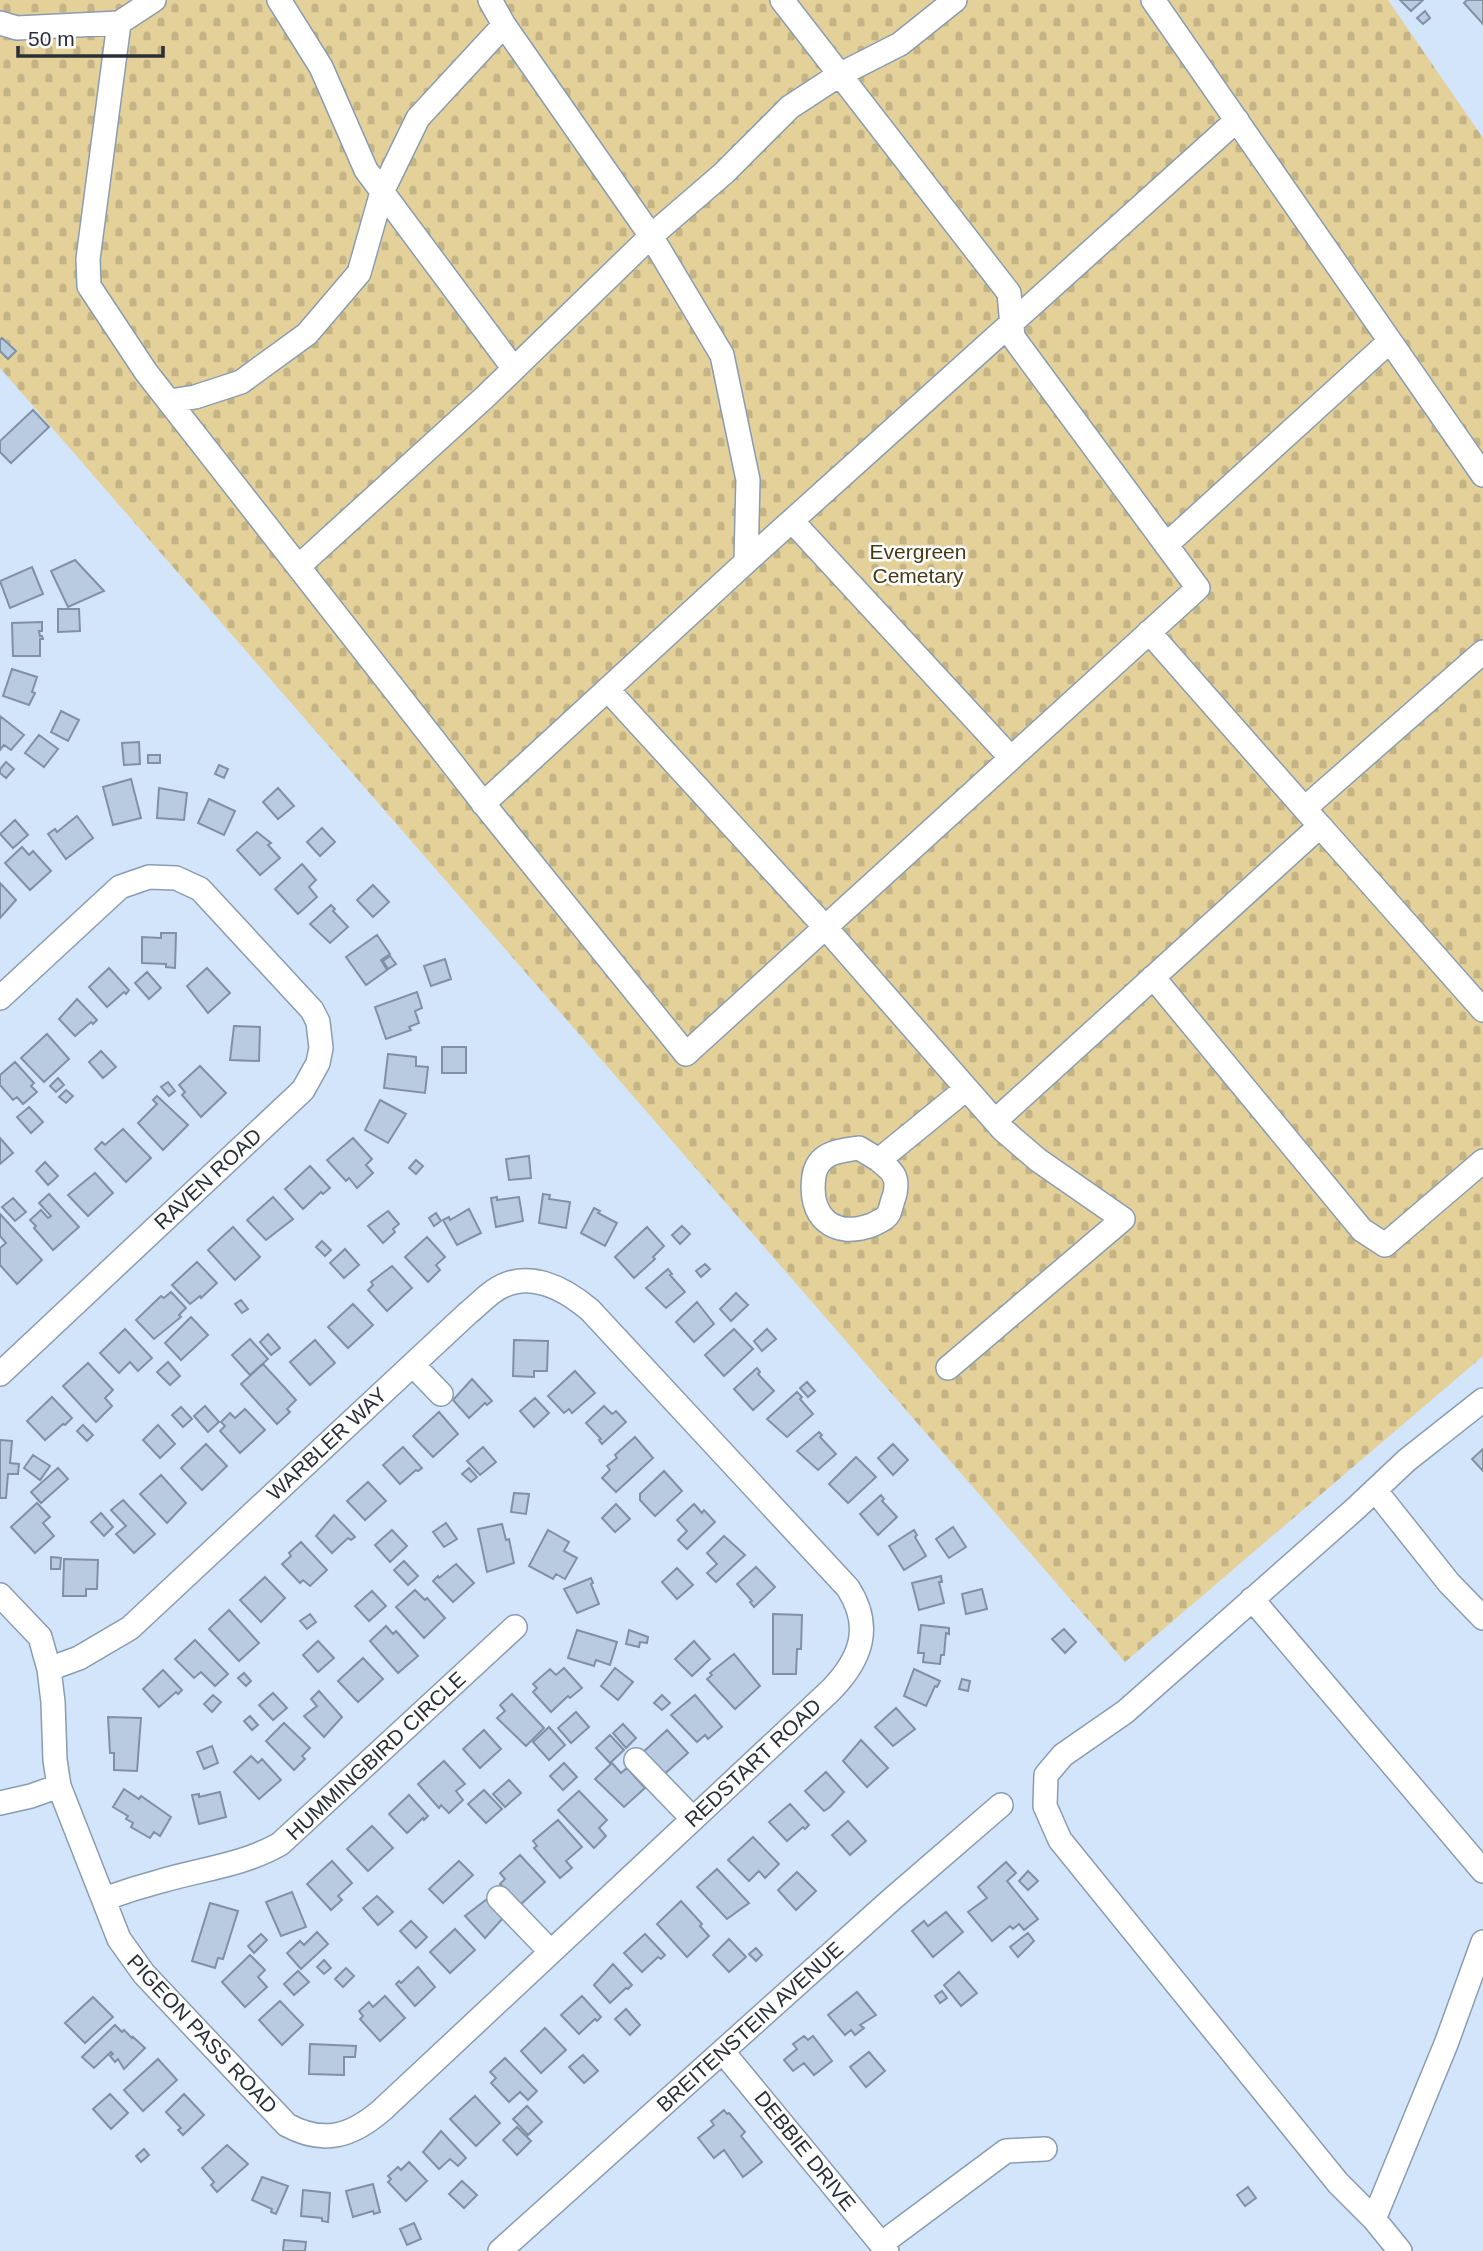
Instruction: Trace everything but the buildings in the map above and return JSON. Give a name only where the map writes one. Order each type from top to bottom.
[{"type":"street","points":[[0,23],[17,28],[119,23],[154,0]]},
{"type":"street","points":[[279,0],[321,66],[366,170],[514,369]]},
{"type":"street","points":[[490,0],[651,236],[722,355],[748,480],[746,562]]},
{"type":"street","points":[[119,23],[88,259],[89,286],[146,372],[483,804],[686,1054],[1198,588],[1013,337],[1009,293],[782,0]]},
{"type":"street","points":[[299,566],[514,369],[651,236],[724,173],[790,107],[839,75],[900,44],[955,0]]},
{"type":"street","points":[[1153,0],[1483,475]]},
{"type":"street","points":[[170,401],[195,397],[241,382],[307,334],[359,273],[382,192],[418,118],[504,24]]},
{"type":"street","points":[[483,804],[746,562],[1237,120]]},
{"type":"street","points":[[1166,545],[1390,341]]},
{"type":"street","points":[[792,521],[1011,758]]},
{"type":"street","points":[[1149,632],[1483,1010]]},
{"type":"street","points":[[1305,808],[1483,652]]},
{"type":"street","points":[[608,690],[825,927],[995,1121],[1038,1160],[1123,1219],[948,1368]]},
{"type":"street","points":[[995,1121],[1320,826]]},
{"type":"street","name":"RAVEN ROAD","points":[[0,998],[120,887],[149,877],[176,878],[200,889],[304,1000],[317,1021],[321,1048],[312,1077],[303,1090],[0,1374]]},
{"type":"street","points":[[1153,977],[1362,1230],[1385,1245],[1483,1161]]},
{"type":"street","points":[[879,1160],[966,1089]]},
{"type":"street","name":"WARBLER WAY","points":[[49,1669],[79,1658],[130,1628],[494,1290],[520,1282],[543,1283],[572,1295],[609,1331]]},
{"type":"street","name":"REDSTART ROAD","points":[[325,2136],[348,2132],[367,2122],[693,1819],[848,1672],[856,1660],[862,1639],[860,1615],[848,1588],[609,1331]]},
{"type":"street","points":[[413,1365],[441,1394]]},
{"type":"street","points":[[1400,2251],[1374,2218],[1338,2183],[1060,1840],[1045,1806],[1045,1775],[1063,1755],[1125,1712],[1407,1460],[1483,1400]]},
{"type":"street","points":[[1375,1490],[1450,1583],[1483,1618]]},
{"type":"street","name":"PIGEON PASS ROAD","points":[[0,1595],[40,1637],[49,1669],[55,1760],[60,1786],[87,1862],[126,1953],[287,2125],[299,2131],[325,2136]]},
{"type":"street","points":[[1252,1599],[1483,1871]]},
{"type":"street","name":"HUMMINGBIRD CIRCLE","points":[[104,1899],[161,1881],[238,1863],[280,1844],[515,1627]]},
{"type":"street","points":[[636,1760],[693,1819]]},
{"type":"street","points":[[0,1803],[60,1786]]},
{"type":"street","name":"BREITENSTEIN AVENUE","points":[[500,2251],[891,1899],[1001,1805]]},
{"type":"street","points":[[499,1898],[551,1952]]},
{"type":"street","points":[[1374,2218],[1446,2044],[1483,1942]]},
{"type":"street","name":"DEBBIE DRIVE","points":[[723,2052],[884,2248]]},
{"type":"street","points":[[884,2248],[1006,2151],[1045,2149]]},
{"type":"green space","name":"Evergreen Cemetary","points":[[0,0],[1388,0],[1483,138],[1483,1356],[1125,1662],[0,368]]}]
